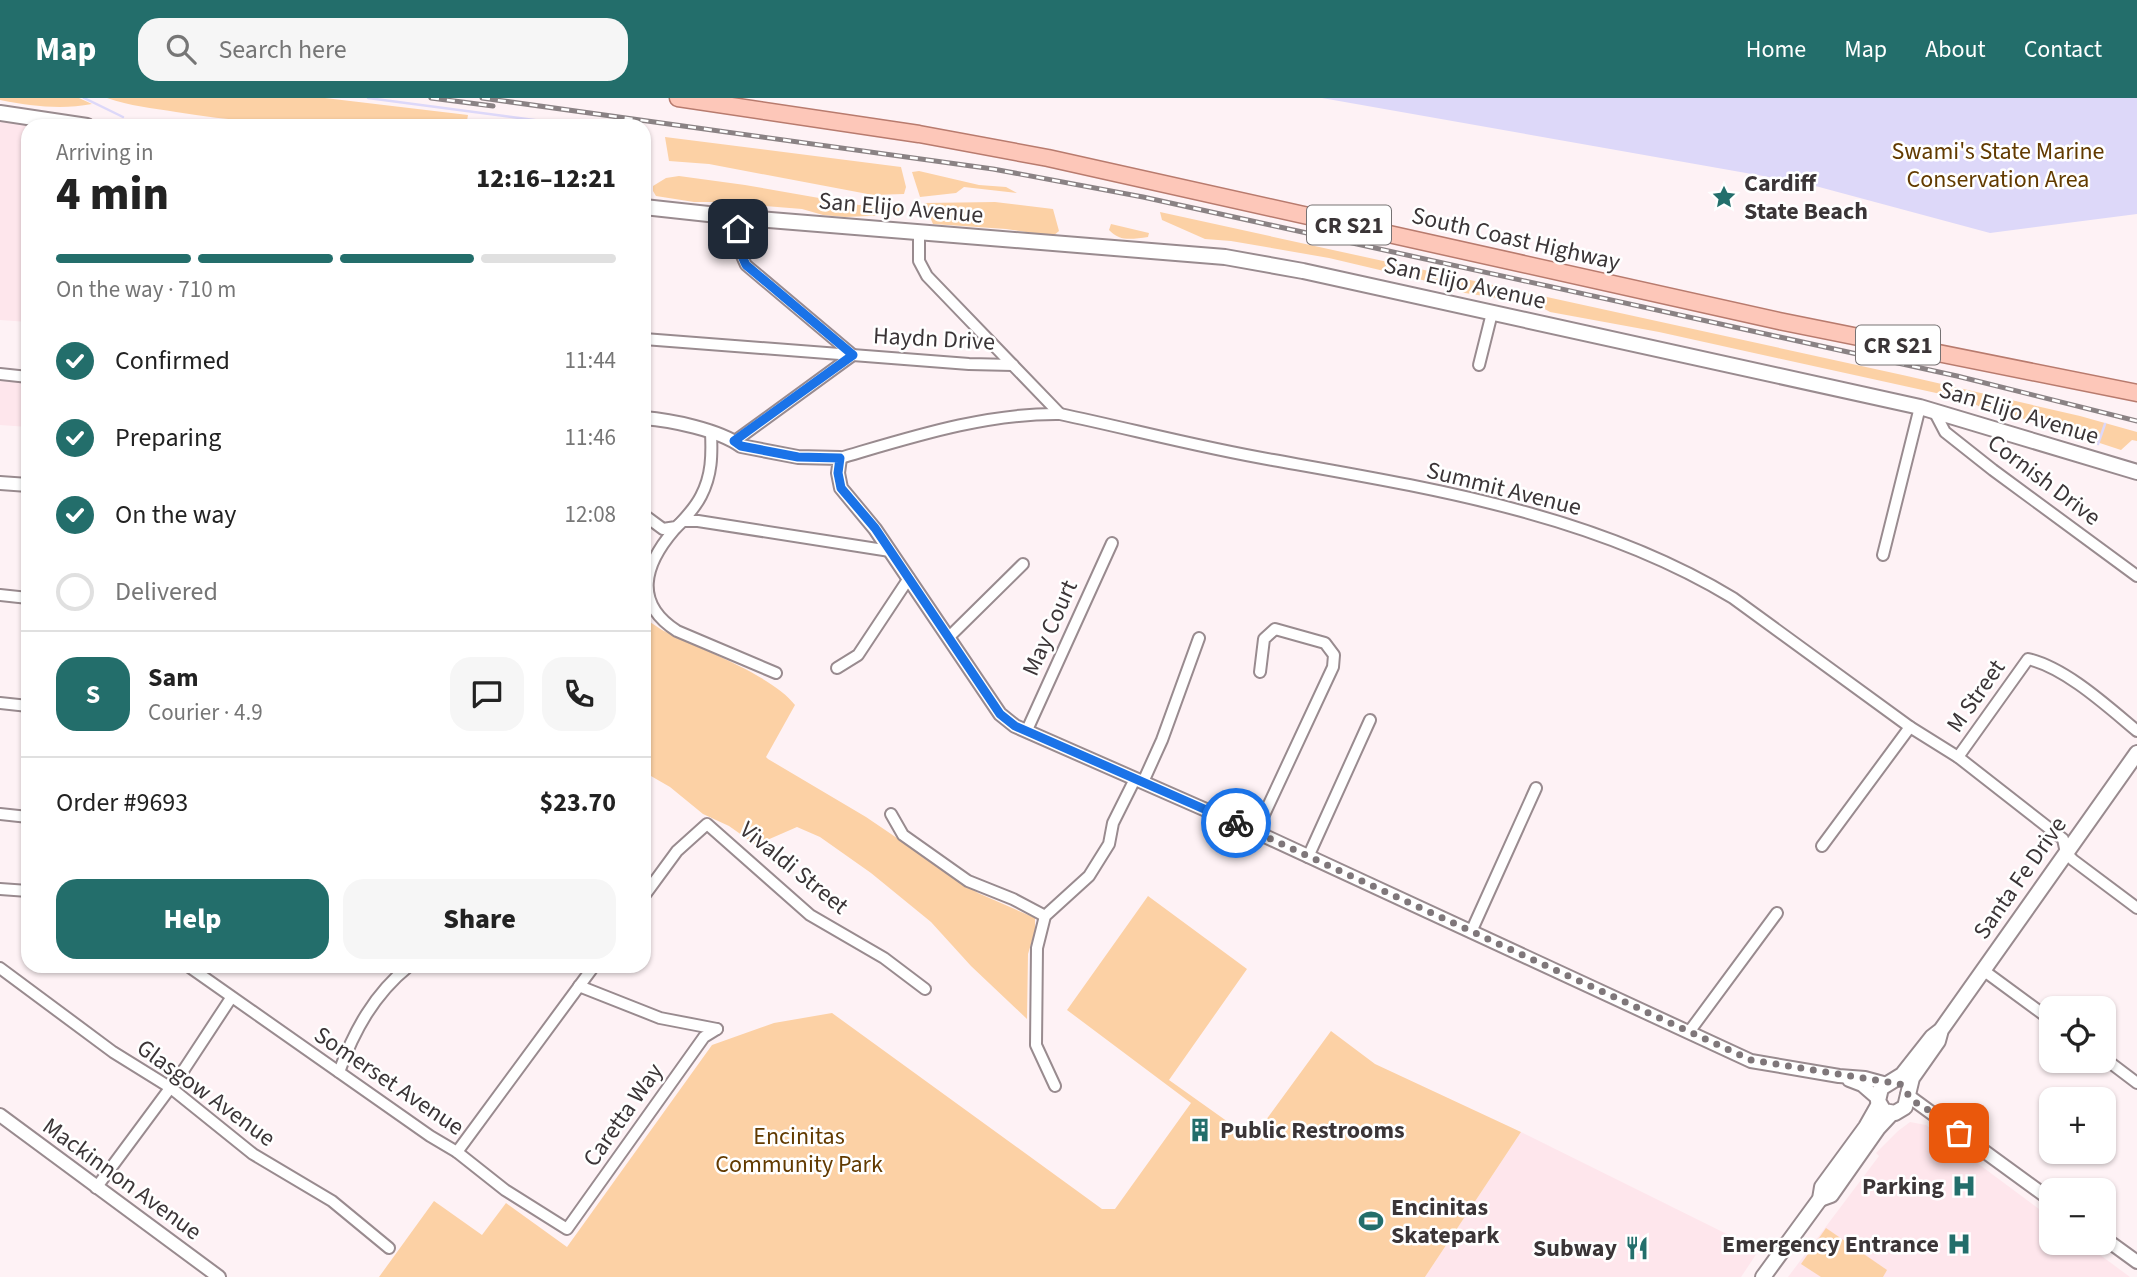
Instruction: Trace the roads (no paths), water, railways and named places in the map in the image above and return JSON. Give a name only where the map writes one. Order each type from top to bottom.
[{"type":"main road","name":"South Coast Highway","points":[[678,98],[919,134],[1048,158],[1779,321],[2137,393]]},
{"type":"main road","points":[[0,113],[41,119]]},
{"type":"main road","name":"San Elijo Avenue","points":[[651,208],[1225,257],[1303,271],[1927,409],[2137,472]]},
{"type":"main road","name":"Santa Fe Drive","points":[[1889,1083],[1905,1072],[1932,1037],[1941,1030],[2137,753]]},
{"type":"main road","name":"Santa Fe Drive","points":[[1907,1095],[1912,1078],[1938,1041],[1941,1030]]},
{"type":"main road","points":[[1763,1277],[1819,1199],[1822,1187],[1867,1127],[1881,1088],[1889,1083],[1903,1087],[1907,1095],[1905,1107],[1878,1128],[1831,1195],[1819,1199]]},
{"type":"main road","points":[[1878,1101],[1884,1111],[1896,1112]]},
{"type":"street","points":[[734,441],[853,355],[746,265],[737,245],[739,217]]},
{"type":"street","points":[[919,232],[919,261],[927,276],[1060,414]]},
{"type":"street","points":[[1479,365],[1492,313]]},
{"type":"street","name":"Haydn Drive","points":[[651,340],[1013,365]]},
{"type":"street","points":[[0,374],[21,376]]},
{"type":"street","points":[[1883,555],[1927,409]]},
{"type":"street","name":"Cornish Drive","points":[[1927,409],[1945,432],[2137,576]]},
{"type":"street","name":"Summit Avenue","points":[[840,458],[942,428],[1032,413],[1060,414],[1271,460],[1353,474],[1561,522],[1642,551],[1733,598],[1910,727],[1958,757],[2063,839],[2066,852],[2073,860],[2137,908]]},
{"type":"street","points":[[651,418],[711,432],[741,446],[798,457],[840,458],[838,473],[841,488],[875,528],[1000,714],[1015,726],[1256,832],[1751,1060],[1889,1083]]},
{"type":"street","points":[[651,568],[673,532],[692,512],[702,494],[711,471],[711,432]]},
{"type":"street","points":[[0,482],[21,484]]},
{"type":"street","points":[[651,520],[663,529],[676,527],[683,521],[698,521],[890,551]]},
{"type":"street","name":"May Court","points":[[1027,730],[1112,543]]},
{"type":"street","points":[[949,637],[1023,564]]},
{"type":"street","points":[[837,668],[858,655],[909,578]]},
{"type":"street","points":[[0,595],[21,597]]},
{"type":"street","points":[[651,604],[662,621],[677,631],[776,673]]},
{"type":"street","points":[[1256,832],[1333,667],[1334,655],[1325,643],[1275,629],[1264,639],[1260,671]]},
{"type":"street","points":[[1055,1086],[1036,1045],[1037,948],[1045,916],[1089,876],[1109,844],[1113,822],[1162,740],[1199,638]]},
{"type":"street","name":"M Street","points":[[1958,757],[2028,659],[2047,663],[2110,708],[2137,732]]},
{"type":"street","points":[[0,703],[21,704]]},
{"type":"street","points":[[1308,857],[1370,720]]},
{"type":"street","points":[[1822,846],[1910,727]]},
{"type":"street","points":[[1471,932],[1536,788]]},
{"type":"street","points":[[0,814],[21,816]]},
{"type":"street","points":[[891,814],[903,835],[968,881],[1013,899],[1045,916]]},
{"type":"street","name":"Vivaldi Street","points":[[651,886],[677,851],[707,824],[810,915],[884,958],[925,989]]},
{"type":"street","points":[[0,889],[21,890]]},
{"type":"street","points":[[1689,1032],[1777,913]]},
{"type":"street","name":"Glasgow Avenue","points":[[0,968],[113,1052],[171,1088],[253,1154],[332,1201],[389,1248]]},
{"type":"street","points":[[1983,970],[2039,1011]]},
{"type":"street","name":"Somerset Avenue","points":[[197,973],[430,1136],[457,1152],[505,1190],[568,1229]]},
{"type":"street","points":[[339,1072],[353,1035],[368,1011],[400,973]]},
{"type":"street","points":[[457,1152],[589,973]]},
{"type":"street","name":"Caretta Way","points":[[568,1229],[704,1037],[717,1029],[660,1018],[579,986]]},
{"type":"street","points":[[96,1188],[171,1088],[231,998]]},
{"type":"street","points":[[2116,1067],[2137,1083]]},
{"type":"street","points":[[1839,1076],[1862,1085],[1878,1101]]},
{"type":"street","points":[[1907,1095],[2039,1191]]},
{"type":"street","points":[[1896,1112],[1912,1111],[1939,1118]]},
{"type":"street","name":"Mackinnon Avenue","points":[[0,1115],[219,1277]]},
{"type":"street","points":[[2116,1247],[2137,1262]]},
{"type":"waterway","points":[[84,98],[123,117]]},
{"type":"waterway","points":[[368,98],[526,119]]},
{"type":"waterway","points":[[1501,287],[1503,291]]},
{"type":"waterway","points":[[2098,444],[2105,424]]},
{"type":"railway","points":[[431,98],[493,106]]},
{"type":"railway","points":[[482,98],[633,119]]},
{"type":"railway","points":[[651,121],[993,169],[1143,197],[1957,376],[2137,421]]},
{"type":"place","name":"Cardiff State Beach","points":[[1724,197]]},
{"type":"place","name":"Public Restrooms","points":[[1200,1130]]},
{"type":"place","name":"Parking","points":[[1964,1186]]},
{"type":"place","name":"Encinitas Skatepark","points":[[1371,1221]]},
{"type":"place","name":"Emergency Entrance","points":[[1959,1244]]},
{"type":"place","name":"Subway","points":[[1637,1248]]},
{"type":"park label","name":"Swami's State Marine Conservation Area","points":[[1998,165]]},
{"type":"park label","name":"Encinitas Community Park","points":[[799,1150]]}]
